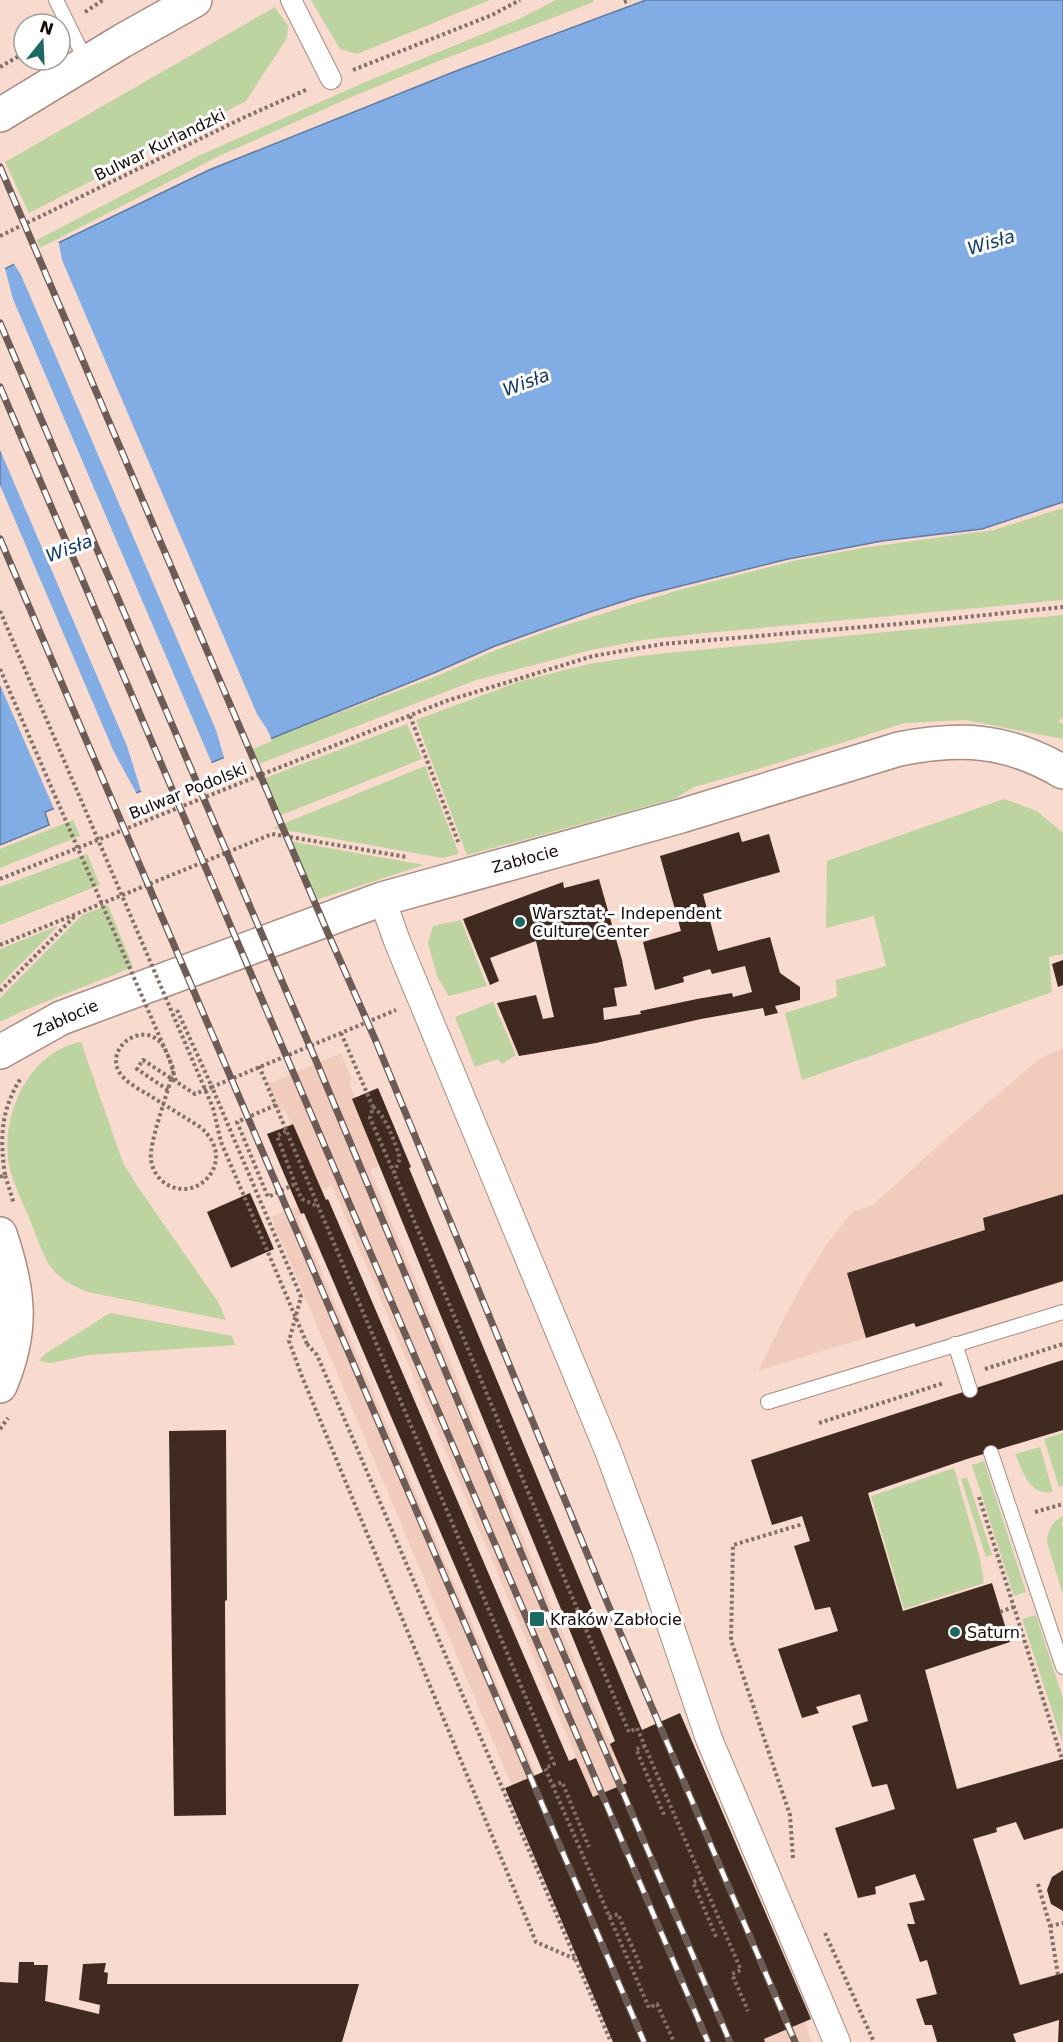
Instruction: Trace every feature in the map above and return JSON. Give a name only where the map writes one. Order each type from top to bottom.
[{"type":"street","points":[[122,41],[158,0]]},
{"type":"street","points":[[0,115],[195,0]]},
{"type":"street","points":[[291,0],[331,79]]},
{"type":"street","name":"Zabłocie","points":[[13,1061],[38,1029],[68,1015],[382,899],[681,816],[899,749],[956,741],[988,743],[1036,758],[1063,772]]},
{"type":"street","points":[[382,899],[397,941],[608,1451],[644,1548],[709,1739],[837,2042]]},
{"type":"street","points":[[0,1234],[12,1269],[16,1296],[14,1342],[0,1386]]},
{"type":"lane","points":[[56,0],[87,63]]},
{"type":"lane","points":[[768,1402],[1063,1312]]},
{"type":"lane","points":[[954,1344],[970,1390]]},
{"type":"lane","points":[[991,1453],[1063,1666]]},
{"type":"path","name":"Bulwar Kurlandzki","points":[[0,236],[244,117],[331,79],[492,15],[520,0]]},
{"type":"path","points":[[624,2],[630,0]]},
{"type":"path","name":"Bulwar Podolski","points":[[0,879],[446,701],[593,656],[663,644],[899,624],[1063,607]]},
{"type":"path","points":[[0,611],[213,1108],[221,1142],[307,1344],[317,1355],[611,2042]]},
{"type":"path","points":[[0,669],[174,1070],[168,1090],[165,1100],[162,1110],[151,1149],[153,1169],[167,1185],[190,1188],[200,1184],[215,1167],[217,1156],[215,1144],[209,1134],[200,1127],[164,1104],[137,1088],[123,1078],[116,1063],[120,1047],[132,1036],[140,1034],[156,1038],[163,1045],[166,1052],[177,1082]]},
{"type":"path","points":[[410,716],[460,847]]},
{"type":"path","points":[[0,945],[272,834],[436,862],[443,881]]},
{"type":"path","points":[[0,991],[78,913]]},
{"type":"path","points":[[163,1005],[173,1001],[301,1297],[289,1341],[301,1374],[536,1942],[575,1959]]},
{"type":"path","points":[[168,1090],[137,1070],[143,1060],[195,1094],[401,1008]]},
{"type":"path","points":[[142,1012],[153,1009]]},
{"type":"path","points":[[341,1033],[373,1107],[381,1113],[400,1158],[394,1173]]},
{"type":"path","points":[[5,1175],[1,1141],[3,1120],[13,1092],[13,1061]]},
{"type":"path","points":[[259,1066],[554,1764],[545,1768],[648,2008],[657,2004],[674,2042]]},
{"type":"path","points":[[276,1105],[237,1122],[268,1197],[295,1184]]},
{"type":"path","points":[[373,1107],[370,1118],[629,1732],[637,1728],[741,1970],[732,1974],[748,2011]]},
{"type":"path","points":[[286,1131],[277,1136],[295,1184],[302,1199],[319,1207]]},
{"type":"path","points":[[819,1423],[1063,1344]]},
{"type":"path","points":[[978,1493],[1062,1759]]},
{"type":"path","points":[[1031,1513],[1063,1504]]},
{"type":"path","points":[[793,1861],[790,1815],[731,1640],[733,1545],[803,1524]]},
{"type":"path","points":[[645,1746],[636,1749],[665,1817]]},
{"type":"path","points":[[553,1786],[562,1782],[589,1847]]},
{"type":"path","points":[[702,1879],[693,1882],[717,1939]]},
{"type":"path","points":[[1038,1884],[1050,1926],[1059,1975]]},
{"type":"path","points":[[609,1917],[618,1914],[642,1970]]},
{"type":"path","points":[[1050,1926],[1063,1923]]},
{"type":"path","points":[[822,1925],[874,2042]]},
{"type":"shaded area","points":[[1063,1048],[1063,1282],[916,1327],[914,1323],[758,1371],[804,1281],[826,1245],[852,1212],[873,1205],[1039,1059]]},
{"type":"shaded area","points":[[341,1053],[352,1080],[349,1082],[355,1098],[352,1100],[380,1165],[370,1170],[559,1624],[738,2042],[698,2042],[332,1186],[322,1190],[293,1124],[291,1125],[285,1110],[279,1112],[268,1084]]},
{"type":"shaded area","points":[[297,1206],[301,1214],[298,1216],[536,1775],[512,1786],[271,1217]]},
{"type":"shaded area","points":[[805,2021],[811,2042],[758,2042]]},
{"type":"green space","points":[[311,0],[490,0],[357,54],[340,49]]},
{"type":"green space","points":[[556,0],[593,0],[594,2],[349,98],[219,156],[40,248],[37,240],[196,157],[368,81],[517,20]]},
{"type":"green space","points":[[275,7],[288,26],[287,38],[246,101],[29,213],[5,162]]},
{"type":"green space","points":[[1063,508],[1063,600],[643,640],[591,650],[476,680],[259,764],[251,746],[437,676],[547,631],[679,590],[798,560],[862,548],[994,530]]},
{"type":"green space","points":[[1063,615],[1063,717],[1058,722],[1063,724],[1063,739],[965,720],[905,723],[694,787],[674,799],[467,855],[416,720],[521,681],[589,664],[647,655]]},
{"type":"green space","points":[[407,724],[422,759],[279,816],[265,778]]},
{"type":"green space","points":[[425,766],[459,854],[443,858],[273,828]]},
{"type":"green space","points":[[1004,799],[1037,811],[1063,833],[1063,954],[1049,957],[1052,992],[802,1080],[785,1013],[837,997],[836,980],[886,966],[874,916],[826,928],[827,861]]},
{"type":"green space","points":[[73,820],[80,836],[0,868],[0,849]]},
{"type":"green space","points":[[289,841],[424,865],[313,901]]},
{"type":"green space","points":[[87,854],[100,885],[0,925],[0,887]]},
{"type":"green space","points":[[108,905],[133,967],[0,1022],[0,998],[82,915]]},
{"type":"green space","points":[[461,920],[487,986],[449,996],[437,976],[428,943],[433,926]]},
{"type":"green space","points":[[58,926],[0,985],[0,949]]},
{"type":"green space","points":[[493,1002],[516,1055],[502,1064],[498,1059],[475,1067],[455,1017]]},
{"type":"green space","points":[[81,1042],[123,1163],[218,1302],[226,1320],[88,1292],[63,1279],[49,1265],[44,1256],[9,1165],[7,1146],[9,1126],[22,1088],[33,1072],[47,1058],[63,1048]]},
{"type":"green space","points":[[110,1313],[232,1336],[235,1345],[89,1355],[51,1363],[39,1361],[45,1354]]},
{"type":"green space","points":[[1063,1433],[1063,1486],[1059,1487],[1044,1439]]},
{"type":"green space","points":[[1040,1447],[1053,1492],[1038,1490],[1028,1481],[1015,1454]]},
{"type":"green space","points":[[984,1461],[1026,1592],[1014,1596],[972,1465]]},
{"type":"green space","points":[[954,1468],[980,1558],[984,1583],[904,1609],[871,1496]]},
{"type":"green space","points":[[967,1477],[992,1555],[986,1557],[961,1479]]},
{"type":"green space","points":[[1063,1516],[1061,1522],[1063,1528],[1063,1595],[1047,1542],[1051,1526]]},
{"type":"green space","points":[[1036,1615],[1063,1699],[1062,1741],[1022,1619]]},
{"type":"water","name":"Wisła","points":[[646,0],[1063,0],[1063,502],[982,529],[882,541],[788,559],[637,597],[590,612],[495,646],[79,816],[72,802],[45,812],[49,825],[0,845],[0,271],[209,170],[456,71]]},
{"type":"pier","points":[[58,239],[62,260],[257,714],[272,741],[225,761],[216,730],[21,275],[12,261]]},
{"type":"pier","points":[[4,265],[13,299],[213,766],[142,794],[127,746],[0,450],[0,267]]},
{"type":"pier","points":[[0,485],[114,752],[138,796],[80,819],[77,818],[71,805],[55,811],[0,685]]},
{"type":"building","points":[[739,832],[742,842],[769,834],[780,872],[703,894],[718,951],[770,937],[780,973],[800,987],[800,1000],[775,1006],[778,1013],[765,1016],[763,1008],[701,1019],[596,1043],[519,1056],[497,1003],[536,995],[543,1019],[554,1017],[536,941],[490,958],[499,981],[490,985],[463,919],[563,882],[564,888],[599,879],[627,986],[614,988],[617,1006],[603,1008],[604,1020],[641,1014],[640,1011],[697,999],[732,993],[733,997],[752,992],[745,966],[712,974],[710,969],[683,977],[684,982],[655,990],[643,942],[681,931],[660,856]]},
{"type":"building","points":[[1063,960],[1063,985],[1058,987],[1052,964]]},
{"type":"building","points":[[378,1088],[642,1730],[680,1713],[811,2019],[764,2039],[765,2042],[613,2042],[505,1788],[543,1772],[304,1213],[301,1214],[267,1134],[293,1124],[326,1200],[328,1199],[569,1761],[576,1758],[593,1797],[627,1783],[610,1744],[615,1741],[352,1099]]},
{"type":"building","points":[[250,1193],[274,1249],[231,1268],[207,1212]]},
{"type":"building","points":[[1063,1194],[1063,1281],[916,1327],[914,1323],[866,1338],[847,1273],[985,1230],[983,1218]]},
{"type":"building","points":[[1063,1360],[1063,1430],[967,1459],[868,1493],[903,1611],[992,1583],[1010,1642],[925,1670],[957,1789],[1063,1759],[1063,1828],[1024,1840],[1016,1822],[996,1828],[997,1832],[973,1839],[1020,1985],[1063,1973],[1063,2042],[1058,2042],[1059,2020],[1013,2034],[1016,2042],[937,2042],[932,2025],[925,2025],[916,1999],[937,1994],[927,1960],[920,1962],[907,1924],[915,1924],[909,1903],[925,1900],[915,1874],[875,1887],[876,1894],[858,1898],[835,1828],[895,1809],[887,1784],[872,1787],[852,1726],[868,1721],[860,1694],[816,1707],[819,1713],[802,1718],[778,1649],[838,1631],[830,1607],[815,1610],[794,1546],[810,1541],[802,1516],[772,1525],[751,1460]]},
{"type":"building","points":[[226,1430],[226,1815],[174,1816],[169,1431]]},
{"type":"building","points":[[1063,1870],[1063,1911],[1051,1904],[1047,1890],[1052,1877]]},
{"type":"building","points":[[19,1962],[48,1965],[45,2001],[99,2014],[100,2005],[79,2000],[83,1964],[106,1963],[104,1972],[108,1973],[107,1984],[359,1984],[342,2042],[0,2042],[0,1982],[18,1983]]},
{"type":"railway","points":[[0,167],[375,1039],[607,1602],[795,2042]]},
{"type":"railway","points":[[0,323],[317,1063],[552,1627],[730,2042]]},
{"type":"railway","points":[[0,387],[708,2042]]},
{"type":"railway","points":[[0,539],[644,2042]]},
{"type":"place","name":"Warsztat – Independent Culture Center","points":[[520,922]]},
{"type":"place","name":"Kraków Zabłocie","points":[[537,1619]]},
{"type":"place","name":"Saturn","points":[[955,1632]]}]
